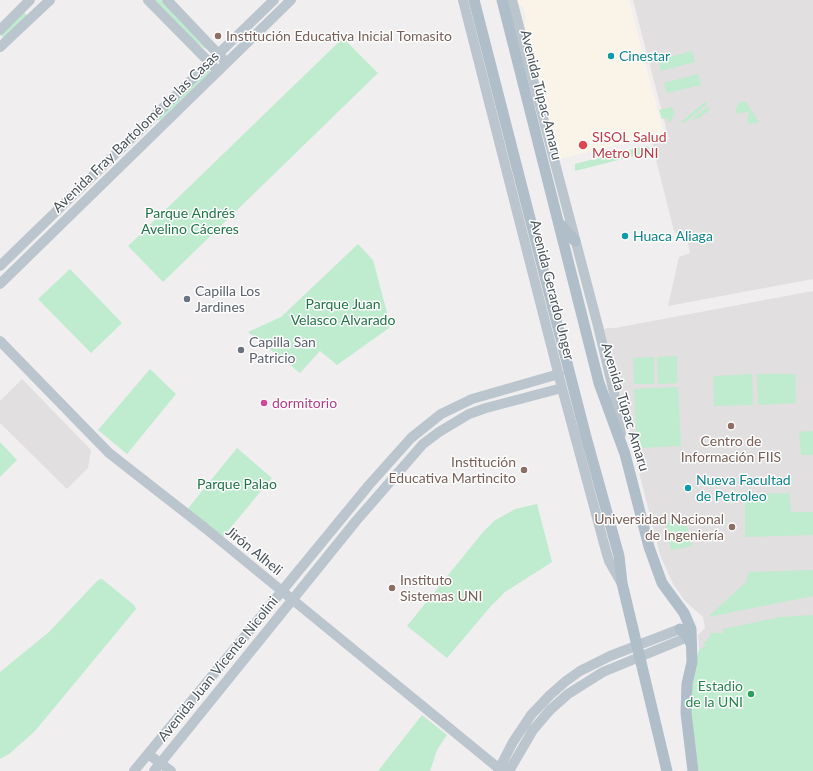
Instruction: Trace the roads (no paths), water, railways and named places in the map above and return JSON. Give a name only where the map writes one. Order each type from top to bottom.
[{"type":"main road","points":[[474,0],[586,437],[619,556],[622,584],[667,771]]},
{"type":"main road","name":"Avenida Túpac Amaru","points":[[502,0],[599,383],[625,454],[649,547],[662,583],[684,613],[687,632],[693,652],[686,698],[686,714],[693,771]]},
{"type":"main road","points":[[506,0],[508,26]]},
{"type":"main road","points":[[559,222],[575,241]]},
{"type":"street","points":[[0,30],[30,0]]},
{"type":"street","points":[[0,48],[50,0]]},
{"type":"street","points":[[148,0],[218,71]]},
{"type":"street","points":[[166,0],[227,62]]},
{"type":"street","name":"Avenida Fray Bartolomé de las Casas","points":[[0,266],[274,0]]},
{"type":"street","name":"Avenida Fray Bartolomé de las Casas","points":[[0,284],[291,0]]},
{"type":"street","name":"Avenida Gerardo Unger","points":[[463,0],[562,388],[606,551],[609,561],[622,584]]},
{"type":"street","points":[[512,0],[614,393],[625,454]]},
{"type":"street","name":"Jirón Alheli","points":[[0,341],[109,453],[164,495],[499,770]]},
{"type":"street","name":"Avenida Juan Vicente Nicolini","points":[[141,762],[390,461],[411,438],[430,421],[472,399],[559,374]]},
{"type":"street","name":"Avenida Juan Vicente Nicolini","points":[[156,768],[292,600],[422,444],[469,414],[486,408],[562,388]]},
{"type":"street","points":[[499,770],[525,723],[542,702],[558,687],[594,663],[639,651],[687,632]]},
{"type":"street","points":[[509,771],[533,730],[561,700],[596,676],[639,651]]},
{"type":"street","points":[[148,754],[156,768]]},
{"type":"street","points":[[134,771],[141,762],[156,768],[171,771]]},
{"type":"place","name":"Institución Educativa Inicial Tomasito","points":[[218,36]]},
{"type":"place","name":"Cinestar","points":[[611,56]]},
{"type":"place","name":"SISOL Salud Metro UNI","points":[[583,145]]},
{"type":"place","name":"Huaca Aliaga","points":[[625,236]]},
{"type":"place","name":"Capilla Los Jardines","points":[[187,299]]},
{"type":"place","name":"Capilla San Patricio","points":[[241,350]]},
{"type":"place","name":"dormitorio","points":[[264,403]]},
{"type":"place","name":"Centro de Información FIIS","points":[[731,426]]},
{"type":"place","name":"Institución Educativa Martincito","points":[[524,470]]},
{"type":"place","name":"Nueva Facultad de Petroleo","points":[[688,488]]},
{"type":"place","name":"Universidad Nacional de Ingeniería","points":[[732,527]]},
{"type":"place","name":"Instituto Sistemas UNI","points":[[392,588]]},
{"type":"place","name":"Estadio de la UNI","points":[[751,694]]},
{"type":"park label","name":"Parque Andrés Avelino Cáceres","points":[[190,222]]},
{"type":"park label","name":"Parque Juan Velasco Alvarado","points":[[343,312]]},
{"type":"park label","name":"Parque Palao","points":[[237,484]]}]
